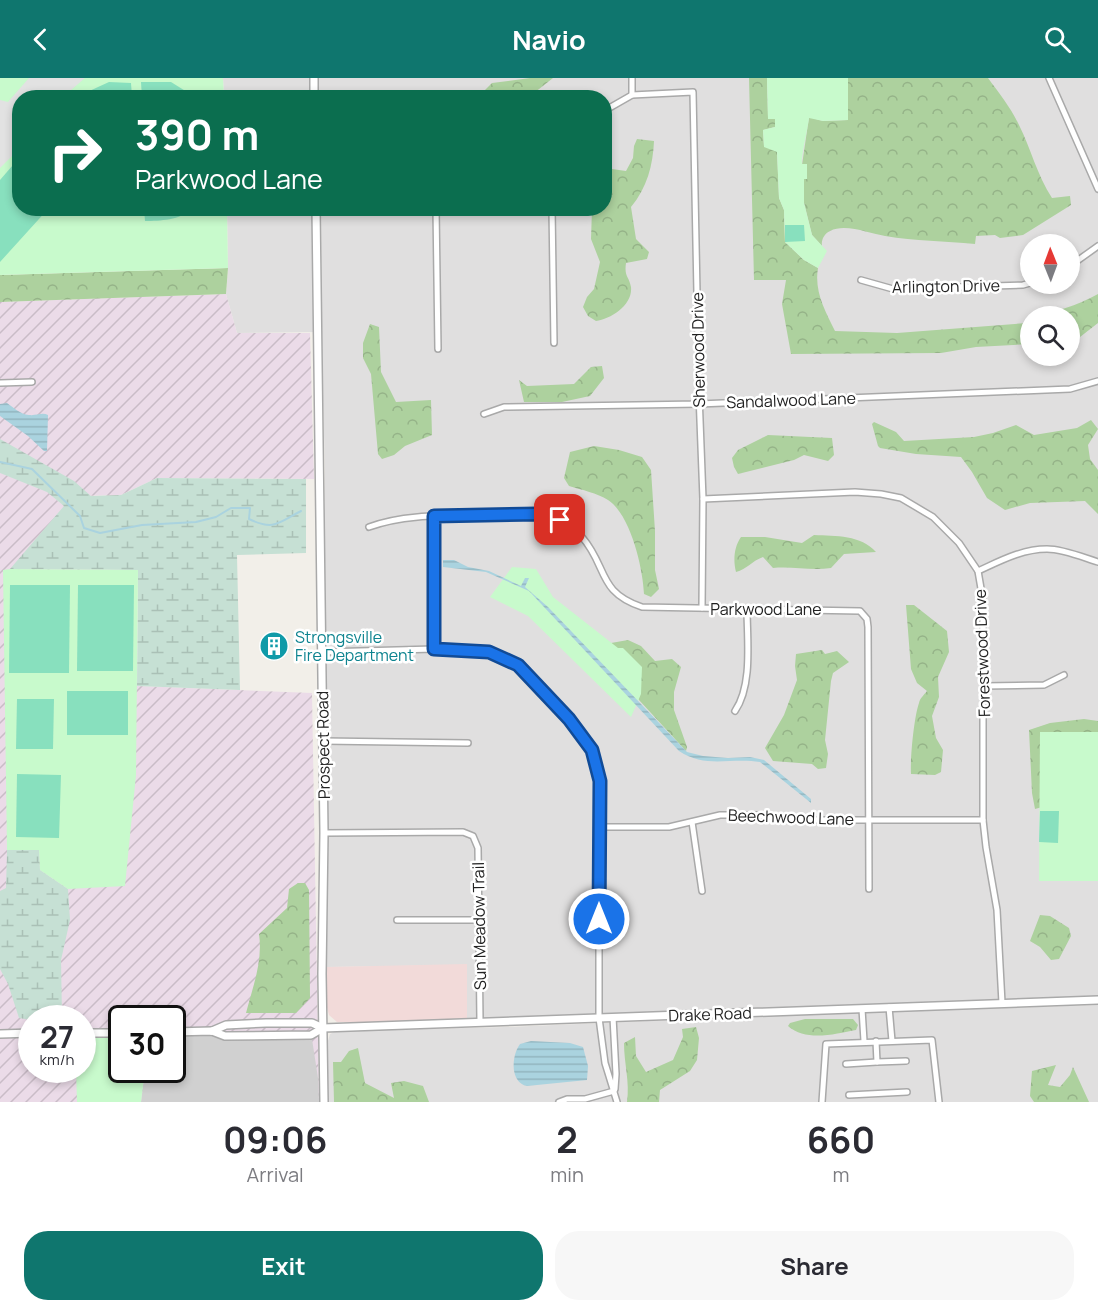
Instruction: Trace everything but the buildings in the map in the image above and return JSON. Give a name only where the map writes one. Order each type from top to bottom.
[{"type":"street","points":[[612,106],[632,95],[632,78]]},
{"type":"street","points":[[1049,78],[1098,189]]},
{"type":"street","name":"Sherwood Drive","points":[[632,95],[693,92],[703,500],[702,608]]},
{"type":"street","name":"Prospect Road","points":[[316,216],[324,832],[324,1102]]},
{"type":"street","points":[[436,216],[438,349]]},
{"type":"street","points":[[552,216],[554,343]]},
{"type":"street","points":[[1080,259],[1098,246]]},
{"type":"street","name":"Arlington Drive","points":[[861,280],[893,289],[1020,285]]},
{"type":"street","name":"Sandalwood Lane","points":[[484,414],[504,407],[699,404],[1070,389],[1098,381]]},
{"type":"street","points":[[0,383],[32,382]]},
{"type":"street","name":"Forestwood Drive","points":[[703,500],[855,492],[901,498],[933,517],[960,543],[978,571],[982,600],[984,686],[983,820],[998,910],[1002,1003]]},
{"type":"street","name":"Parkwood Lane","points":[[369,527],[388,520],[434,516],[538,514],[560,520],[572,527],[591,549],[610,589],[626,602],[642,607],[850,609],[860,611],[867,619],[869,889]]},
{"type":"street","points":[[434,516],[434,649]]},
{"type":"street","points":[[978,571],[1004,558],[1028,551],[1048,549],[1098,562]]},
{"type":"street","points":[[735,711],[739,705],[747,670],[747,608]]},
{"type":"street","points":[[322,652],[434,649],[489,652],[518,665],[569,719],[592,750],[600,781],[599,1018],[605,1063],[617,1102]]},
{"type":"street","points":[[984,686],[1044,685],[1064,675]]},
{"type":"street","points":[[323,741],[468,743]]},
{"type":"street","name":"Beechwood Lane","points":[[599,827],[669,827],[720,815],[756,815],[815,820],[983,820]]},
{"type":"street","points":[[692,822],[702,891]]},
{"type":"street","name":"Sun Meadow Trail","points":[[324,832],[463,832],[473,836],[478,848],[480,1022]]},
{"type":"street","points":[[398,920],[478,920]]},
{"type":"street","name":"Drake Road","points":[[186,1032],[212,1031],[226,1025],[266,1023],[312,1023],[323,1028],[1098,1000]]},
{"type":"street","points":[[889,1007],[891,1041]]},
{"type":"street","points":[[862,1009],[864,1041]]},
{"type":"street","points":[[613,1017],[616,1074],[614,1091]]},
{"type":"street","name":"Drake Road","points":[[212,1031],[225,1036],[311,1035],[323,1028]]},
{"type":"street","points":[[0,1034],[18,1033]]},
{"type":"street","points":[[822,1102],[826,1044],[932,1040],[939,1102]]},
{"type":"street","points":[[876,1041],[877,1062]]},
{"type":"street","points":[[846,1064],[906,1062]]},
{"type":"street","points":[[559,1102],[567,1099],[585,1099],[614,1091]]},
{"type":"street","points":[[849,1095],[907,1092]]},
{"type":"street","points":[[878,1094],[878,1102]]},
{"type":"shaded area","points":[[29,78],[85,78],[71,90],[18,90]]},
{"type":"shaded area","points":[[223,78],[309,78],[310,90],[224,90]]},
{"type":"shaded area","points":[[318,78],[1098,78],[1098,732],[1040,881],[1098,881],[1098,996],[467,1020],[467,965],[327,967],[325,469],[321,216],[612,216],[612,90],[318,90]]},
{"type":"shaded area","points":[[12,97],[12,156],[0,168],[0,100],[8,102]]},
{"type":"shaded area","points":[[227,216],[312,216],[314,332],[237,333],[226,294]]},
{"type":"shaded area","points":[[226,294],[237,333],[310,333],[314,479],[157,478],[121,495],[81,496],[49,493],[64,506],[138,686],[312,693],[319,1102],[0,1102],[0,302]]},
{"type":"shaded area","points":[[467,964],[467,1020],[337,1022],[329,1015],[326,1004],[327,967]]},
{"type":"shaded area","points":[[1098,1005],[1098,1102],[328,1102],[328,1041],[330,1034],[336,1031]]},
{"type":"shaded area","points":[[186,1035],[312,1039],[319,1102],[141,1102],[143,1083],[186,1083]]},
{"type":"green space","points":[[0,78],[223,78],[224,90],[12,90],[12,216],[227,216],[228,268],[0,275]]},
{"type":"green space","points":[[530,78],[553,78],[538,90],[485,90],[492,83]]},
{"type":"green space","points":[[749,78],[767,78],[768,118],[775,118],[775,127],[763,130],[764,146],[777,151],[779,198],[784,210],[785,242],[804,260],[818,268],[819,293],[835,331],[897,333],[1020,324],[1020,345],[976,347],[941,353],[791,354],[782,304],[786,280],[754,280]]},
{"type":"green space","points":[[767,78],[848,78],[848,120],[823,121],[809,118],[804,149],[802,164],[807,164],[807,179],[804,179],[804,203],[812,235],[827,251],[818,268],[804,260],[785,242],[784,210],[779,198],[777,152],[764,147],[763,130],[775,127],[775,119],[768,119]]},
{"type":"green space","points":[[848,78],[988,78],[1016,119],[1052,198],[1070,196],[1071,205],[1025,234],[1000,238],[995,235],[976,236],[975,244],[896,238],[843,228],[826,234],[822,246],[812,235],[804,203],[804,179],[807,179],[806,164],[802,165],[809,117],[823,121],[848,120]]},
{"type":"green space","points":[[109,82],[131,83],[132,90],[92,90]]},
{"type":"green space","points":[[141,82],[171,82],[184,90],[142,90]]},
{"type":"green space","points":[[637,139],[654,141],[648,176],[637,200],[631,207],[636,239],[649,252],[647,259],[626,263],[631,294],[625,305],[614,314],[596,321],[588,316],[583,307],[587,297],[594,289],[600,262],[591,239],[592,216],[612,216],[612,169],[626,171],[633,158]]},
{"type":"green space","points":[[12,166],[12,216],[42,216],[0,262],[0,180]]},
{"type":"green space","points":[[145,216],[180,216],[163,220],[145,221]]},
{"type":"green space","points":[[785,225],[804,225],[805,241],[785,242]]},
{"type":"green space","points":[[228,268],[226,294],[0,302],[0,275]]},
{"type":"green space","points":[[1098,294],[1098,323],[1080,337],[1080,306],[1071,306]]},
{"type":"green space","points":[[370,324],[379,327],[381,372],[396,402],[431,400],[432,435],[382,459],[378,454],[371,374],[363,358],[363,343]]},
{"type":"green space","points":[[602,366],[604,378],[590,396],[562,402],[524,402],[519,380],[527,386],[574,384],[591,367]]},
{"type":"green space","points":[[1091,420],[1098,429],[1088,445],[1090,459],[1098,470],[1098,514],[1085,501],[1030,503],[1005,510],[987,498],[961,457],[916,454],[880,448],[872,424],[874,422],[896,432],[904,441],[974,437],[1016,425],[1034,435],[1077,428]]},
{"type":"green space","points":[[768,435],[832,438],[834,455],[828,461],[804,455],[794,460],[738,474],[732,458],[738,450]]},
{"type":"green space","points":[[0,439],[74,481],[91,496],[121,495],[157,478],[306,479],[306,553],[237,555],[240,690],[137,686],[138,570],[10,569],[64,506],[47,492],[0,473]]},
{"type":"green space","points":[[594,446],[642,457],[651,470],[655,570],[659,589],[651,597],[644,594],[634,543],[616,507],[599,495],[569,486],[564,478],[570,452]]},
{"type":"green space","points":[[814,535],[856,539],[876,552],[844,554],[831,568],[824,569],[773,568],[763,557],[736,572],[735,554],[741,537],[765,537],[802,543]]},
{"type":"green space","points":[[512,567],[536,569],[553,597],[618,648],[623,648],[642,667],[641,694],[631,717],[528,616],[490,597]]},
{"type":"green space","points":[[3,570],[138,570],[136,775],[125,886],[68,889],[40,870],[39,850],[7,850]]},
{"type":"green space","points":[[10,585],[70,585],[69,673],[9,673]]},
{"type":"green space","points":[[78,585],[134,585],[133,671],[77,671]]},
{"type":"green space","points":[[906,605],[914,605],[947,631],[949,652],[938,677],[939,697],[932,716],[936,738],[943,750],[941,772],[935,775],[911,774],[915,718],[921,698],[927,691],[917,683],[911,669]]},
{"type":"green space","points":[[599,640],[611,643],[628,640],[641,646],[655,661],[672,659],[681,667],[674,692],[674,710],[687,747],[686,751],[639,700]]},
{"type":"green space","points":[[822,650],[825,654],[837,651],[849,662],[833,673],[831,681],[825,740],[828,754],[826,768],[818,769],[812,764],[773,761],[765,748],[784,715],[797,680],[796,654]]},
{"type":"green space","points":[[67,691],[128,691],[128,735],[67,735]]},
{"type":"green space","points":[[17,699],[54,699],[53,749],[16,749]]},
{"type":"green space","points":[[1084,719],[1098,721],[1098,813],[1046,806],[1035,809],[1029,730],[1050,723]]},
{"type":"green space","points":[[1040,732],[1098,732],[1098,881],[1039,881]]},
{"type":"green space","points":[[17,774],[61,775],[59,838],[16,837]]},
{"type":"green space","points":[[1040,811],[1059,811],[1058,843],[1039,842]]},
{"type":"green space","points":[[7,850],[39,850],[40,870],[68,889],[70,920],[61,960],[62,1005],[18,1005],[18,1015],[8,984],[0,969],[0,891],[6,888]]},
{"type":"green space","points":[[298,883],[305,883],[309,890],[310,998],[296,1013],[246,1013],[260,954],[259,934],[287,908],[289,889]]},
{"type":"green space","points":[[1040,915],[1050,916],[1069,928],[1071,936],[1059,959],[1051,960],[1040,947],[1030,941]]},
{"type":"green space","points":[[805,1019],[853,1019],[858,1025],[856,1030],[821,1035],[803,1034],[788,1026],[790,1023]]},
{"type":"green space","points":[[696,1027],[699,1038],[697,1060],[690,1071],[660,1090],[659,1102],[627,1102],[624,1043],[635,1037],[636,1056],[646,1072],[673,1060],[683,1037],[682,1029]]},
{"type":"green space","points":[[96,1037],[108,1037],[108,1083],[143,1083],[141,1102],[77,1102],[76,1083],[96,1083]]},
{"type":"green space","points":[[358,1048],[365,1083],[394,1098],[391,1083],[404,1081],[423,1086],[429,1102],[334,1102],[333,1062],[341,1062],[349,1051]]},
{"type":"green space","points":[[1056,1065],[1048,1085],[1060,1087],[1070,1075],[1073,1067],[1089,1102],[1034,1102],[1030,1096],[1032,1071]]},
{"type":"water","points":[[7,403],[26,414],[48,415],[47,451],[0,416],[0,404]]},
{"type":"water","points":[[443,560],[454,560],[468,567],[489,571],[521,586],[525,578],[529,578],[525,587],[548,607],[687,752],[703,756],[750,757],[764,760],[811,799],[811,803],[760,762],[699,760],[679,751],[529,591],[486,572],[443,567]]},
{"type":"water","points":[[531,1041],[570,1043],[583,1047],[588,1066],[587,1080],[527,1086],[521,1084],[515,1075],[515,1055],[520,1044]]},
{"type":"waterway","points":[[0,462],[32,469],[80,516],[84,528],[100,533],[142,525],[196,522],[216,517],[231,508],[250,508],[249,519],[270,525],[301,511]]},
{"type":"place","name":"Strongsville Fire Department","points":[[274,646]]},
{"type":"route","points":[[560,520],[538,514],[434,516],[434,649],[489,652],[518,665],[569,719],[592,750],[600,781],[599,919]]}]
